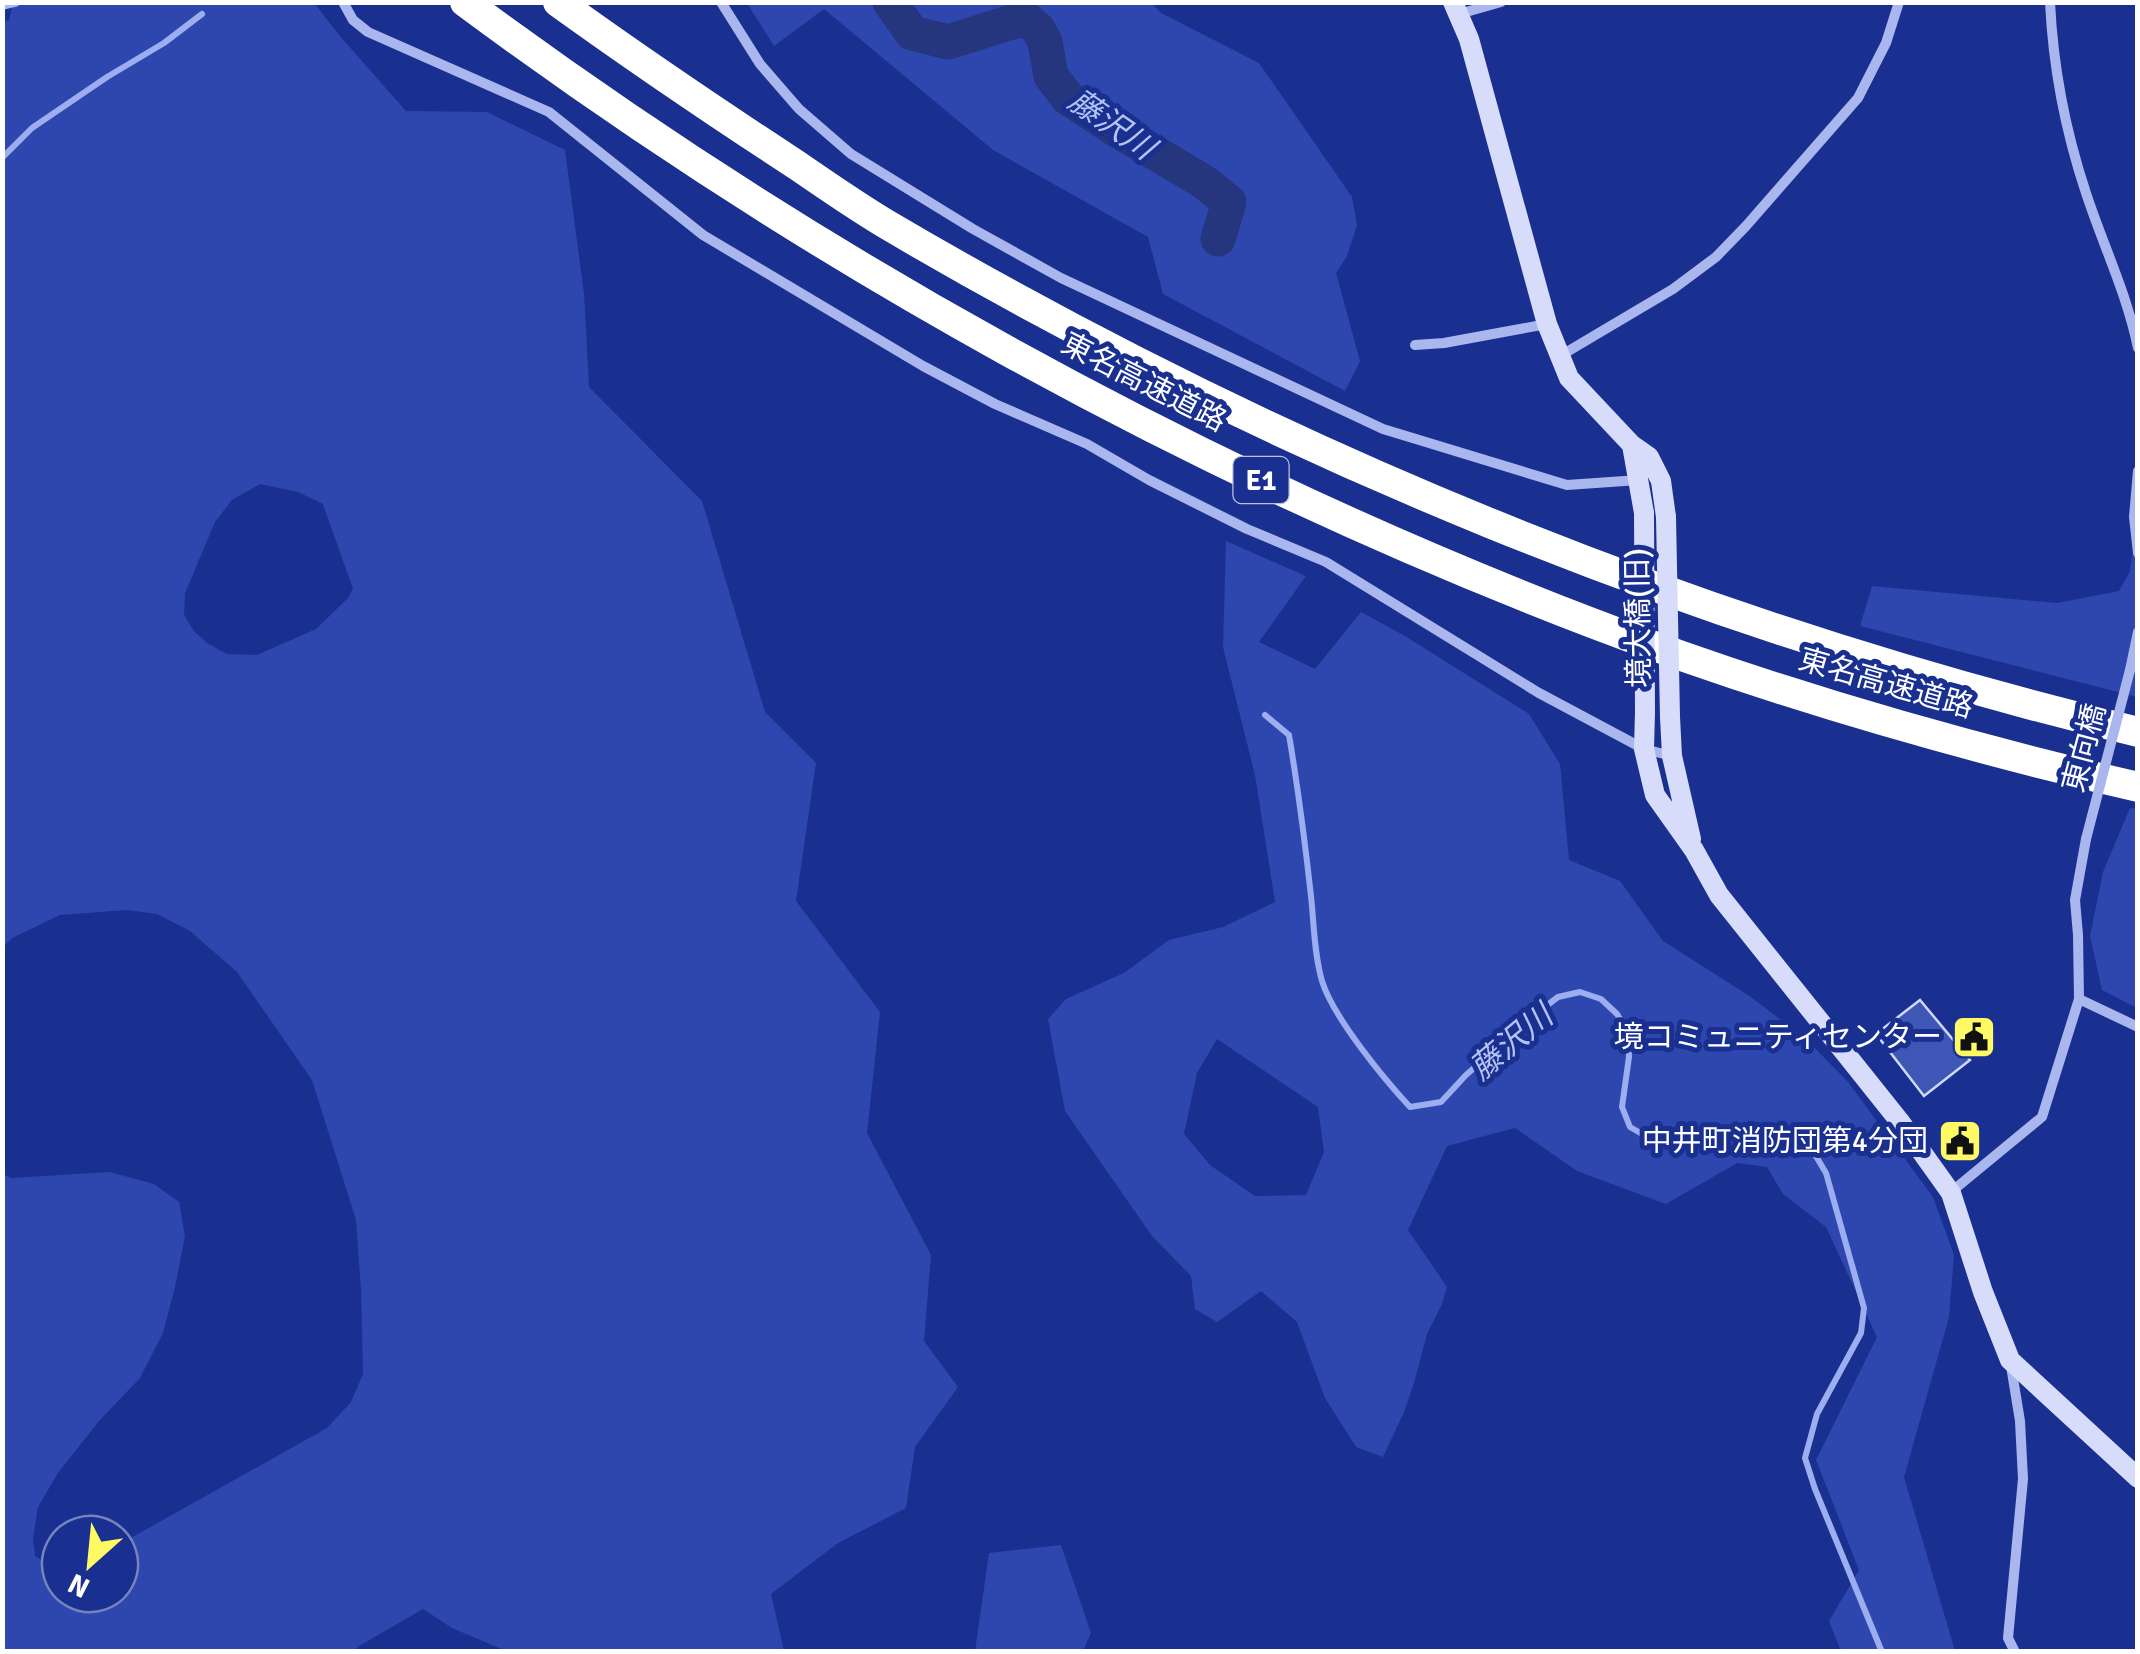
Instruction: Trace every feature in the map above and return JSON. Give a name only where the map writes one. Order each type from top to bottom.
[{"type":"highway","name":"東名高速道路","points":[[465,2],[655,138],[805,235],[997,345],[1159,431],[1312,504],[1442,563],[1721,670],[1870,717],[2138,787]]},
{"type":"highway","name":"東名高速道路","points":[[558,2],[682,91],[884,222],[1098,343],[1278,432],[1504,529],[1695,602],[1860,657],[2027,706],[2138,732]]},
{"type":"street","points":[[2,4],[16,2]]},
{"type":"street","points":[[343,2],[353,20],[368,32],[549,112],[704,236],[923,366],[994,404],[1087,444],[1247,529],[1326,562],[1539,693],[1644,749],[1672,756]]},
{"type":"street","points":[[721,2],[760,64],[799,110],[851,154],[1061,278],[1384,428],[1567,485],[1640,480]]},
{"type":"street","points":[[1456,8],[1502,2]]},
{"type":"street","points":[[1560,356],[1673,288],[1716,257],[1746,226],[1858,98],[1886,44],[1900,2]]},
{"type":"street","points":[[2050,2],[2055,60],[2068,126],[2085,191],[2132,317],[2138,348]]},
{"type":"street","name":"境大橋(旧)","points":[[1456,8],[1469,40],[1546,324],[1568,378],[1632,445],[1649,457],[1662,481],[1672,756],[1694,850]]},
{"type":"street","points":[[1415,345],[1546,324]]},
{"type":"street","points":[[1632,445],[1644,513],[1644,749],[1655,796],[1720,895],[1902,1123],[1950,1193],[2010,1360],[2020,1421],[2023,1478],[2008,1638],[2015,1652]]},
{"type":"street","points":[[2138,471],[2134,518],[2138,553]]},
{"type":"street","name":"東向橋","points":[[1950,1193],[2042,1117],[2079,999],[2075,900],[2086,839],[2138,632]]},
{"type":"street","points":[[2079,999],[2138,1027]]},
{"type":"street","points":[[2010,1360],[2138,1478]]},
{"type":"shaded area","points":[[13,3],[314,3],[406,111],[487,112],[565,150],[584,294],[589,387],[702,501],[765,712],[816,763],[796,901],[880,1012],[867,1133],[931,1255],[924,1341],[958,1387],[915,1447],[906,1508],[838,1543],[771,1594],[784,1651],[506,1651],[452,1628],[423,1609],[355,1651],[3,1651],[3,1174],[11,1178],[110,1172],[154,1184],[179,1202],[185,1236],[163,1333],[140,1378],[99,1421],[58,1473],[38,1507],[33,1538],[35,1556],[40,1559],[40,1614],[140,1614],[140,1533],[327,1428],[351,1402],[363,1374],[356,1220],[312,1080],[237,972],[190,931],[157,914],[127,910],[60,915],[12,938],[3,947],[2,20],[9,21]],"holes":[[[260,484],[298,492],[323,504],[353,589],[348,598],[316,629],[257,655],[227,654],[207,643],[184,615],[185,593],[215,522],[232,500]]]},
{"type":"shaded area","points":[[747,3],[1152,3],[1161,13],[1259,63],[1352,197],[1357,225],[1347,256],[1336,273],[1360,361],[1345,391],[1163,294],[1148,237],[993,150],[824,9],[774,46]]},
{"type":"shaded area","points":[[2137,522],[2137,697],[1860,626],[1872,586],[2057,603],[2119,591],[2130,571]]},
{"type":"shaded area","points":[[1226,541],[1306,576],[1259,642],[1315,669],[1361,612],[1529,714],[1560,764],[1569,860],[1620,881],[1663,941],[1751,997],[1808,1041],[1848,1082],[1933,1197],[1954,1255],[1949,1317],[1904,1477],[1955,1651],[1841,1651],[1829,1621],[1859,1570],[1816,1460],[1877,1337],[1826,1227],[1783,1194],[1767,1167],[1737,1163],[1666,1204],[1577,1171],[1515,1128],[1447,1146],[1408,1230],[1447,1287],[1427,1334],[1404,1412],[1383,1457],[1356,1447],[1325,1398],[1297,1322],[1261,1291],[1217,1322],[1195,1309],[1191,1276],[1152,1236],[1065,1111],[1048,1019],[1066,999],[1124,973],[1169,940],[1223,927],[1275,902],[1255,775],[1223,647]],"holes":[[[1217,1039],[1318,1107],[1324,1152],[1306,1195],[1255,1196],[1210,1165],[1184,1134],[1197,1073]]]},
{"type":"shaded area","points":[[2130,808],[2138,809],[2137,1008],[2102,990],[2090,936],[2103,872]]},
{"type":"shaded area","points":[[1061,1545],[1091,1633],[1083,1651],[975,1651],[989,1553]]},
{"type":"building","points":[[1920,1000],[1970,1060],[1924,1096],[1876,1034]]},
{"type":"building","name":"中井町消防団第4分団","points":[[1963,1128],[1973,1141],[1957,1153],[1947,1140]]},
{"type":"waterway","name":"藤沢川","points":[[890,2],[912,33],[948,42],[1025,18],[1045,42],[1051,76],[1068,98],[1204,182],[1229,202],[1218,239]]},
{"type":"waterway","points":[[2,158],[32,128],[202,14]]},
{"type":"waterway","name":"藤沢川","points":[[1265,715],[1289,735],[1322,981],[1348,1029],[1410,1107],[1441,1102],[1541,1010],[1558,997],[1580,992],[1601,999],[1628,1032],[1622,1107],[1630,1127],[1649,1138],[1784,1132],[1807,1141],[1826,1173],[1864,1308],[1861,1333],[1817,1414],[1805,1458],[1882,1652]]},
{"type":"place","name":"境コミュニティセンター","points":[[1974,1037]]},
{"type":"place","name":"中井町消防団第4分団","points":[[1960,1141]]}]
